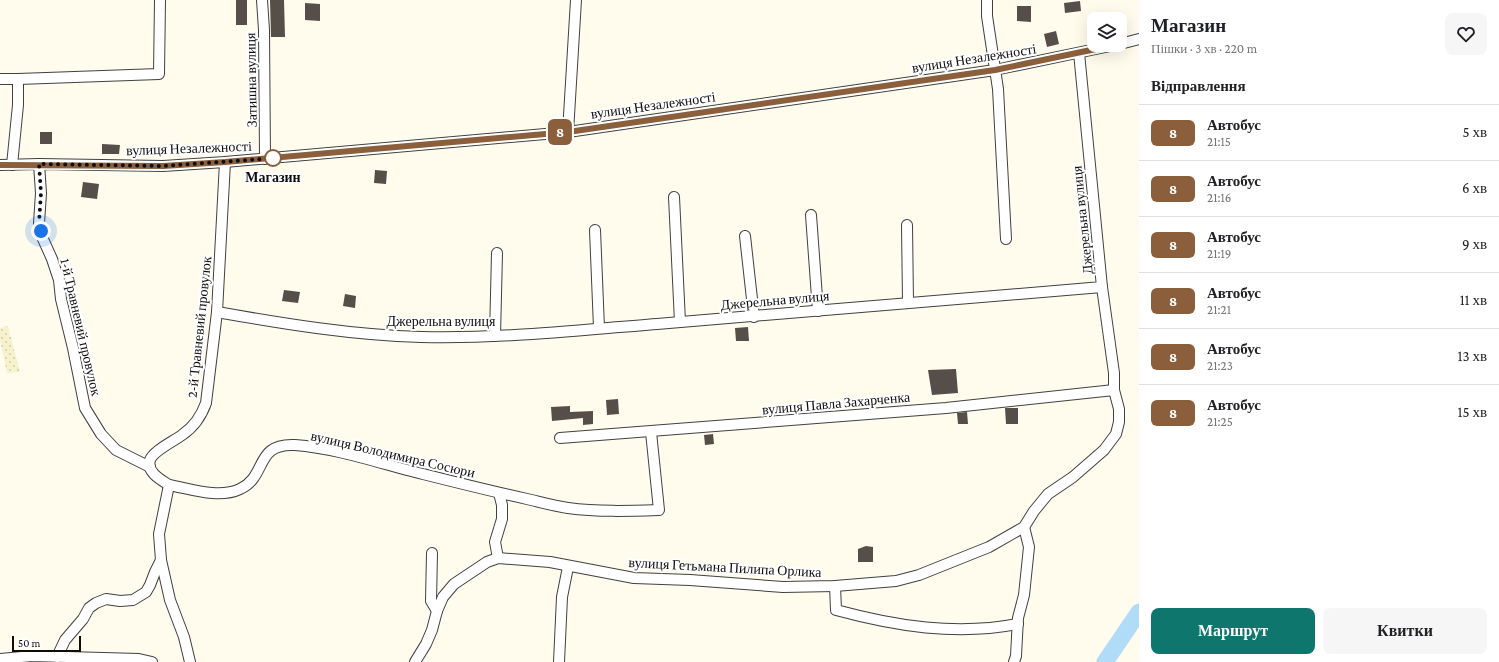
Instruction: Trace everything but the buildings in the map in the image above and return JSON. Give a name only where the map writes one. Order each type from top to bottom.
[{"type":"street","points":[[0,79],[159,74],[160,0]]},
{"type":"street","name":"Затишна вулиця","points":[[262,0],[264,30],[265,159]]},
{"type":"street","points":[[568,132],[576,0]]},
{"type":"street","points":[[987,0],[987,16],[998,89],[1006,239]]},
{"type":"street","points":[[1127,42],[1139,39]]},
{"type":"street","name":"вулиця Незалежності","points":[[0,165],[39,164],[163,166],[265,159],[568,132],[995,70],[1087,51]]},
{"type":"street","name":"Джерельна вулиця","points":[[217,312],[354,333],[468,338],[1102,287],[1079,53]]},
{"type":"street","points":[[12,165],[18,105],[18,79]]},
{"type":"street","name":"2-й Травневий провулок","points":[[150,467],[150,460],[156,452],[183,435],[201,416],[206,404],[217,312],[225,162]]},
{"type":"street","name":"1-й Травневий провулок","points":[[39,164],[41,193],[39,223],[43,240],[52,259],[59,280],[61,299],[85,408],[101,434],[116,450],[150,467]]},
{"type":"street","points":[[674,197],[680,322]]},
{"type":"street","points":[[811,215],[818,310]]},
{"type":"street","points":[[907,225],[908,302]]},
{"type":"street","points":[[595,230],[599,328]]},
{"type":"street","points":[[745,236],[754,316]]},
{"type":"street","points":[[495,336],[497,253]]},
{"type":"street","name":"вулиця Гетьмана Пилипа Орлика","points":[[498,558],[550,562],[634,578],[690,580],[784,587],[835,586],[896,581],[919,575],[989,547],[1024,527],[1034,511],[1048,494],[1073,477],[1104,450],[1116,434],[1119,422],[1119,409],[1114,390],[1114,373],[1102,287]]},
{"type":"street","name":"вулиця Павла Захарченка","points":[[560,438],[946,408],[1114,390]]},
{"type":"street","name":"вулиця Володимира Сосюри","points":[[169,486],[214,493],[229,492],[240,489],[250,483],[259,470],[268,452],[281,446],[295,445],[335,451],[499,493],[567,508],[588,510],[659,510],[651,432]]},
{"type":"street","points":[[150,467],[156,476],[169,486],[159,534],[161,560],[170,600],[184,637],[190,662]]},
{"type":"street","points":[[415,662],[426,644],[443,597],[454,584],[487,562],[498,558],[495,542],[502,519],[502,505],[499,493]]},
{"type":"street","points":[[1014,662],[1016,656],[1018,624],[1024,595],[1029,547],[1024,527]]},
{"type":"street","points":[[432,553],[431,601],[437,611]]},
{"type":"street","points":[[57,657],[65,640],[83,619],[89,608],[106,599],[120,601],[133,600],[146,592],[161,560]]},
{"type":"street","points":[[559,662],[562,597],[568,566]]},
{"type":"street","points":[[835,586],[836,610],[872,620],[929,628],[958,630],[1018,624]]},
{"type":"street","points":[[0,658],[32,656],[139,659],[152,662]]},
{"type":"shaded area","points":[[8,326],[20,372],[7,373],[0,340],[0,328]]},
{"type":"waterway","points":[[1105,662],[1139,612]]},
{"type":"bus line","name":"8","points":[[0,165],[39,164],[163,166],[265,159],[568,132],[995,70],[1087,51]]},
{"type":"place","name":"Магазин","points":[[273,158]]},
{"type":"route","points":[[41,231],[39,223],[41,193],[39,164],[163,166],[277,158],[273,158]]}]
